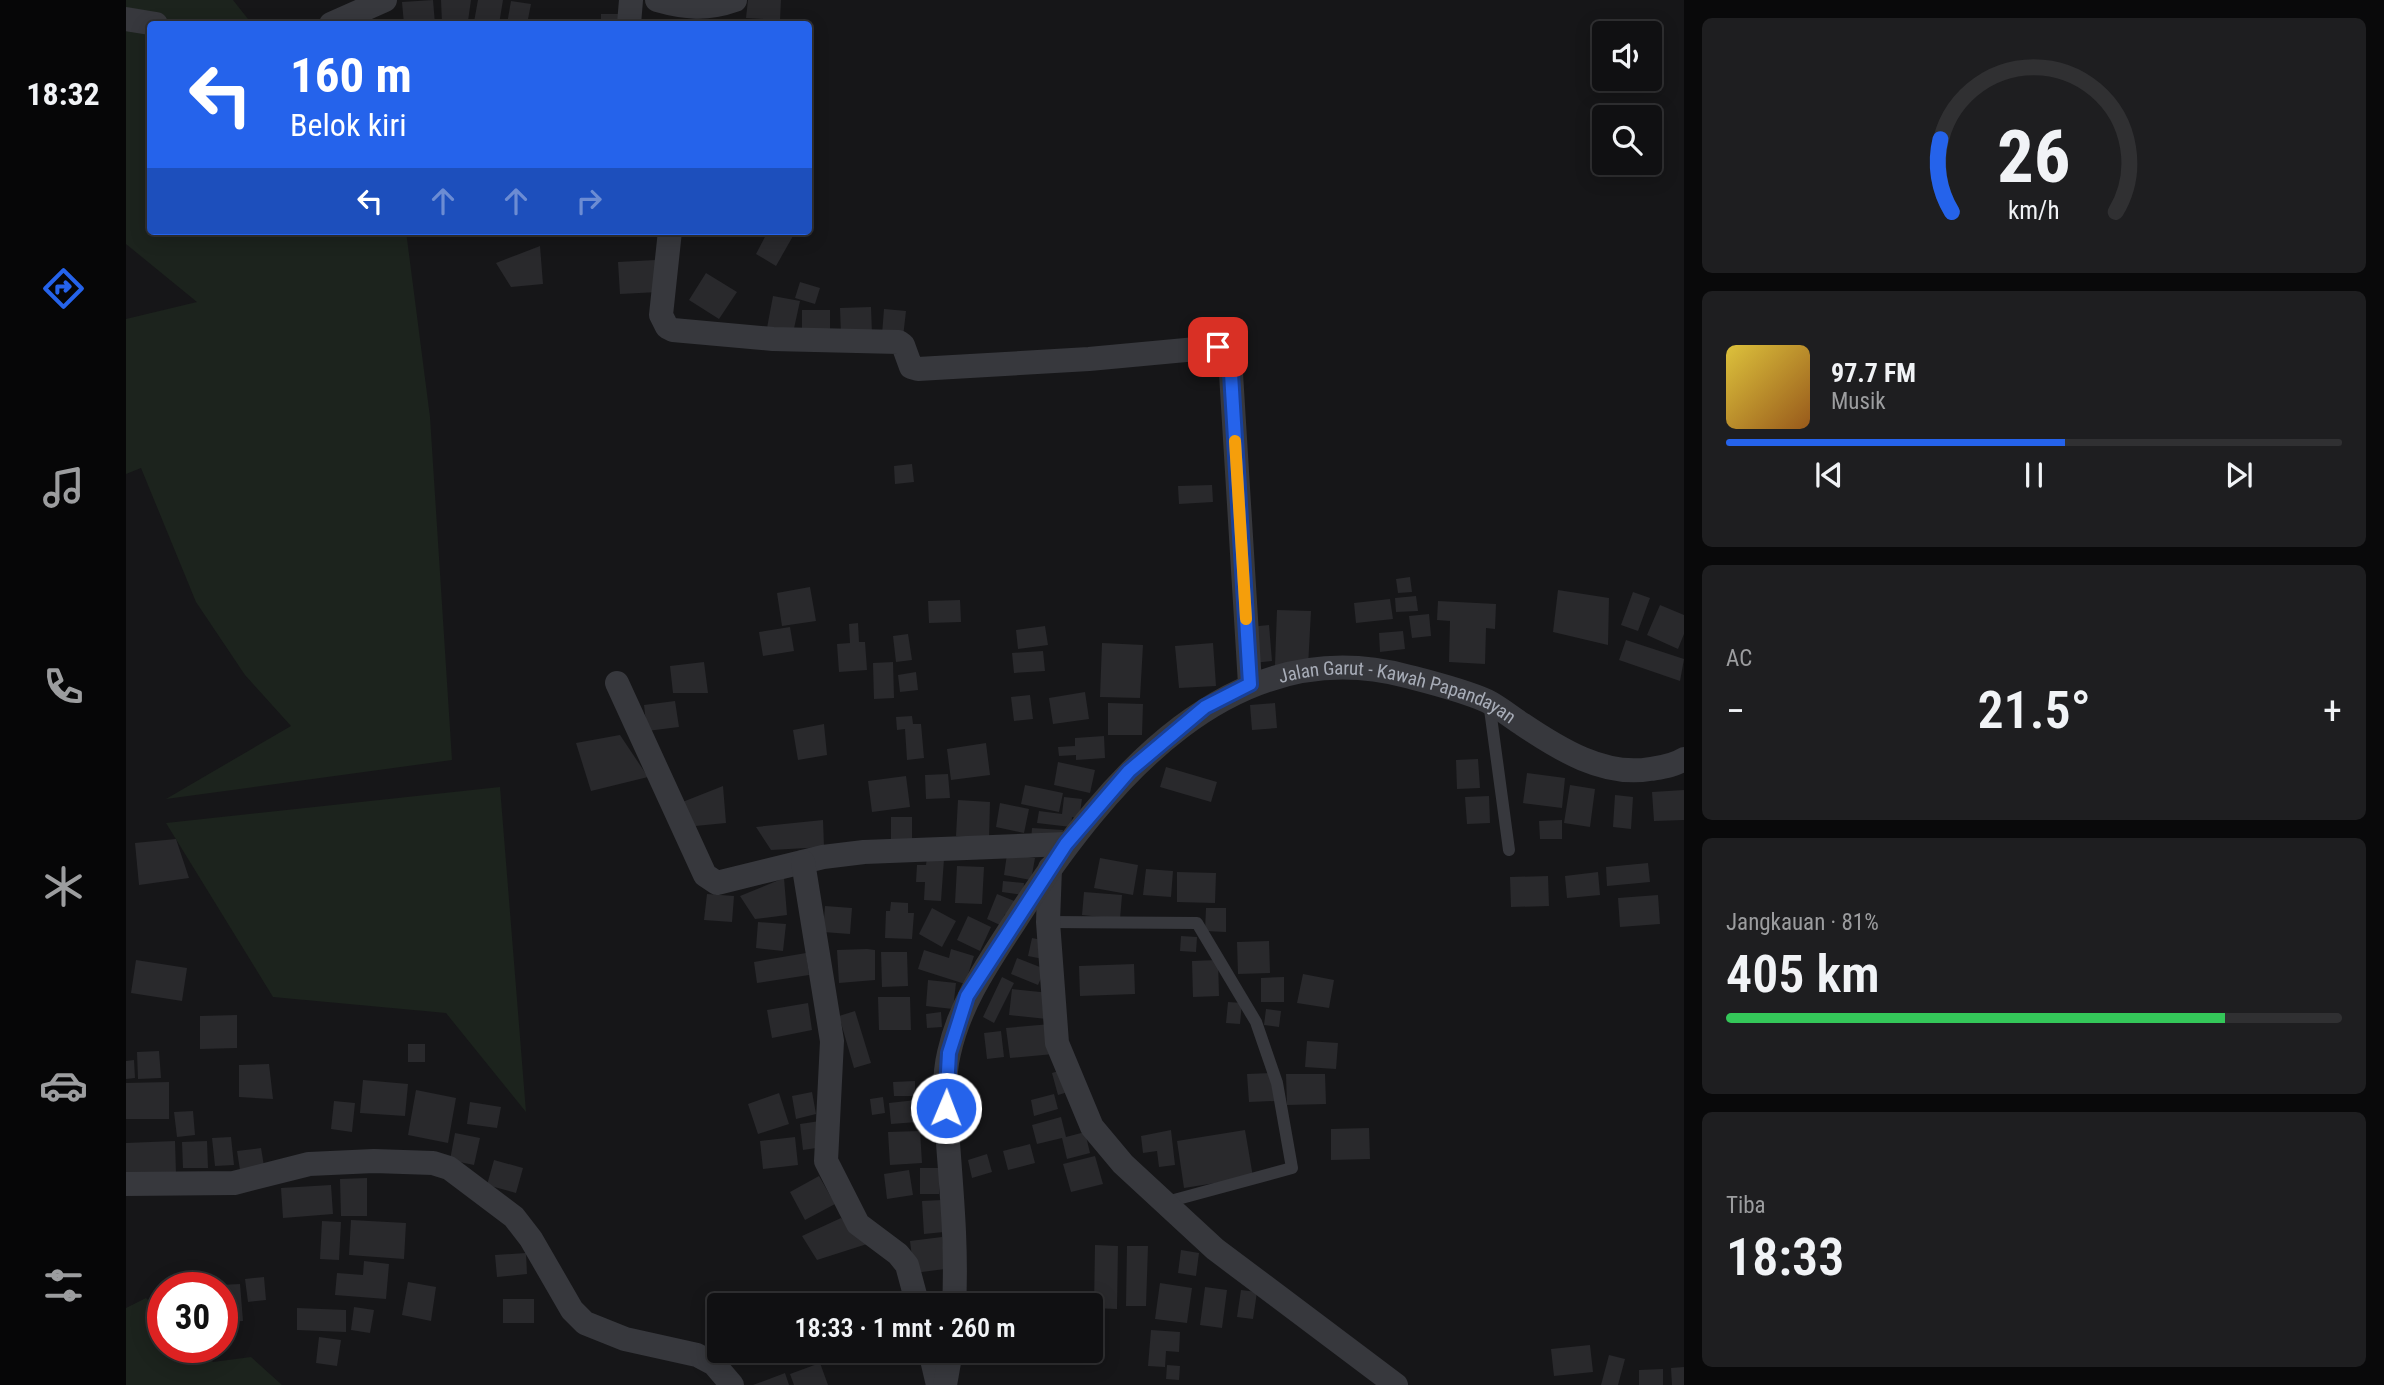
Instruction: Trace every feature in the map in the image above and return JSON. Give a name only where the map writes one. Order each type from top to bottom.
[{"type":"street","points":[[338,21],[385,0]]},
{"type":"street","points":[[629,21],[631,0]]},
{"type":"street","points":[[657,0],[686,8],[716,7],[736,0]]},
{"type":"street","points":[[126,19],[147,22]]},
{"type":"street","points":[[670,235],[661,315],[667,327],[673,330],[773,340],[899,342],[903,344],[911,367],[918,369],[1089,359],[1218,347],[1227,349],[1230,357],[1250,684]]},
{"type":"street","name":"Jalan Garut - Kawah Papandayan","points":[[954,1293],[954,1234],[944,1090],[949,1053],[967,996],[1066,844],[1129,771],[1205,707],[1250,684],[1336,668],[1368,668],[1404,675],[1489,702],[1580,758],[1618,771],[1666,767],[1684,759]]},
{"type":"street","points":[[617,683],[705,875],[711,881],[717,883],[803,862],[863,852],[1066,844]]},
{"type":"street","points":[[803,862],[832,1041],[826,1161],[858,1224],[898,1254],[906,1265],[914,1293]]},
{"type":"street","points":[[1051,867],[1048,922],[1057,1043],[1092,1127],[1123,1164],[1215,1249],[1396,1385]]},
{"type":"street","points":[[126,1184],[234,1183],[309,1164],[335,1162],[432,1163],[449,1167],[514,1217],[531,1239],[572,1310],[585,1323],[625,1339],[696,1355],[714,1364],[732,1385]]},
{"type":"street","points":[[933,1363],[938,1385]]},
{"type":"street","points":[[945,1385],[949,1363]]},
{"type":"lane","points":[[1489,702],[1509,850]]},
{"type":"lane","points":[[1048,922],[1197,923],[1256,1022],[1277,1083],[1292,1167],[1163,1203]]},
{"type":"shaded area","points":[[126,0],[233,0],[250,21],[147,21],[147,235],[407,235],[430,417],[452,760],[166,799],[291,726],[245,675],[196,602],[141,468],[126,474],[126,319],[197,302],[126,244]]},
{"type":"shaded area","points":[[500,787],[526,1112],[446,1013],[273,997],[166,823]]},
{"type":"shaded area","points":[[147,1299],[147,1363],[238,1363],[238,1359],[251,1357],[282,1385],[126,1385],[126,1308]]},
{"type":"building","points":[[433,0],[435,21],[404,21],[402,2]]},
{"type":"building","points":[[441,0],[471,0],[468,21],[442,21]]},
{"type":"building","points":[[478,0],[503,0],[500,21],[474,21]]},
{"type":"building","points":[[748,0],[781,0],[780,20],[746,18]]},
{"type":"building","points":[[511,1],[531,4],[528,21],[508,21]]},
{"type":"building","points":[[601,14],[621,14],[621,21],[601,21]]},
{"type":"building","points":[[766,235],[793,236],[776,266],[756,254]]},
{"type":"building","points":[[540,246],[543,284],[511,287],[496,263]]},
{"type":"building","points":[[656,260],[658,292],[620,294],[618,262]]},
{"type":"building","points":[[706,273],[737,292],[719,319],[689,300]]},
{"type":"building","points":[[800,282],[820,288],[815,304],[795,298]]},
{"type":"building","points":[[773,296],[800,301],[793,333],[767,328]]},
{"type":"building","points":[[871,307],[872,334],[841,335],[840,308]]},
{"type":"building","points":[[884,309],[906,311],[903,337],[882,335]]},
{"type":"building","points":[[802,310],[830,310],[830,335],[802,335]]},
{"type":"building","points":[[912,464],[914,482],[895,484],[894,466]]},
{"type":"building","points":[[1212,485],[1213,502],[1179,504],[1178,486]]},
{"type":"building","points":[[1410,577],[1412,592],[1398,593],[1396,579]]},
{"type":"building","points":[[810,587],[816,621],[782,626],[777,593]]},
{"type":"building","points":[[1558,590],[1609,598],[1608,645],[1553,632]]},
{"type":"building","points":[[1633,592],[1650,598],[1638,631],[1621,625]]},
{"type":"building","points":[[1416,596],[1418,611],[1396,612],[1395,598]]},
{"type":"building","points":[[1390,599],[1393,619],[1356,623],[1354,603]]},
{"type":"building","points":[[960,600],[961,622],[929,623],[928,601]]},
{"type":"building","points":[[1438,601],[1496,604],[1495,629],[1486,628],[1485,664],[1449,662],[1450,621],[1437,620]]},
{"type":"building","points":[[1660,605],[1684,615],[1684,634],[1678,649],[1647,635]]},
{"type":"building","points":[[1277,610],[1311,611],[1308,667],[1275,665]]},
{"type":"building","points":[[1429,614],[1431,636],[1412,638],[1409,616]]},
{"type":"building","points":[[858,623],[859,642],[865,642],[867,670],[839,672],[837,644],[850,643],[849,624]]},
{"type":"building","points":[[1269,625],[1272,661],[1253,663],[1249,627]]},
{"type":"building","points":[[1045,626],[1048,645],[1018,649],[1016,630]]},
{"type":"building","points":[[790,627],[794,651],[763,656],[759,632]]},
{"type":"building","points":[[1403,631],[1405,649],[1380,652],[1379,633]]},
{"type":"building","points":[[908,634],[912,660],[896,662],[893,636]]},
{"type":"building","points":[[1626,640],[1684,659],[1680,681],[1619,660]]},
{"type":"building","points":[[1102,643],[1143,645],[1140,698],[1100,697]]},
{"type":"building","points":[[1213,643],[1216,686],[1179,688],[1175,646]]},
{"type":"building","points":[[1043,651],[1045,671],[1014,673],[1012,653]]},
{"type":"building","points":[[704,662],[708,693],[673,693],[670,666]]},
{"type":"building","points":[[893,662],[894,698],[874,699],[873,663]]},
{"type":"building","points":[[916,672],[918,690],[900,692],[898,675]]},
{"type":"building","points":[[1085,692],[1089,719],[1053,724],[1049,698]]},
{"type":"building","points":[[1030,695],[1033,719],[1014,721],[1011,697]]},
{"type":"building","points":[[675,701],[679,727],[647,731],[644,705]]},
{"type":"building","points":[[1108,703],[1143,704],[1142,735],[1108,735]]},
{"type":"building","points":[[1275,703],[1277,728],[1252,730],[1250,705]]},
{"type":"building","points":[[912,716],[913,724],[921,724],[924,758],[907,760],[905,729],[897,730],[896,717]]},
{"type":"building","points":[[824,724],[827,755],[798,760],[793,730]]},
{"type":"building","points":[[620,735],[648,777],[591,791],[576,743]]},
{"type":"building","points":[[1104,736],[1105,758],[1076,760],[1076,755],[1059,756],[1058,747],[1075,746],[1075,738]]},
{"type":"building","points":[[986,743],[990,775],[951,780],[947,749]]},
{"type":"building","points":[[1478,759],[1480,788],[1457,789],[1456,760]]},
{"type":"building","points":[[1058,762],[1095,770],[1090,793],[1054,785]]},
{"type":"building","points":[[1166,767],[1217,782],[1211,802],[1160,787]]},
{"type":"building","points":[[1527,773],[1565,778],[1562,808],[1523,803]]},
{"type":"building","points":[[948,774],[950,798],[926,799],[925,775]]},
{"type":"building","points":[[906,776],[910,807],[872,812],[868,781]]},
{"type":"building","points":[[1025,785],[1063,793],[1059,812],[1021,804]]},
{"type":"building","points":[[1570,785],[1595,789],[1590,827],[1564,823]]},
{"type":"building","points":[[723,786],[726,823],[695,826],[680,803]]},
{"type":"building","points":[[1684,790],[1684,820],[1654,821],[1652,792]]},
{"type":"building","points":[[1615,795],[1633,797],[1631,829],[1613,827]]},
{"type":"building","points":[[1489,796],[1490,823],[1467,824],[1465,797]]},
{"type":"building","points":[[1064,797],[1082,799],[1079,819],[1072,817],[1071,827],[1037,823],[1039,811],[1062,814]]},
{"type":"building","points":[[958,800],[990,802],[989,838],[956,836]]},
{"type":"building","points":[[1000,803],[1029,809],[1024,833],[996,827]]},
{"type":"building","points":[[891,817],[912,817],[912,840],[891,840]]},
{"type":"building","points":[[823,820],[824,847],[771,850],[756,827]]},
{"type":"building","points":[[1562,820],[1562,839],[1540,839],[1539,821]]},
{"type":"building","points":[[1032,828],[1063,830],[1062,843],[1031,841]]},
{"type":"building","points":[[176,839],[189,878],[139,885],[135,843]]},
{"type":"building","points":[[1007,854],[1035,858],[1031,880],[1004,875]]},
{"type":"building","points":[[927,857],[944,859],[941,901],[924,900],[925,882],[916,882],[917,865],[926,865]]},
{"type":"building","points":[[1100,858],[1138,865],[1133,895],[1094,888]]},
{"type":"building","points":[[1648,863],[1650,882],[1607,886],[1606,867]]},
{"type":"building","points":[[957,866],[984,867],[982,904],[955,903]]},
{"type":"building","points":[[1146,869],[1173,871],[1171,897],[1143,895]]},
{"type":"building","points":[[1177,872],[1216,873],[1215,903],[1177,902]]},
{"type":"building","points":[[1598,872],[1600,895],[1567,898],[1565,876]]},
{"type":"building","points":[[1548,876],[1549,906],[1511,907],[1510,877]]},
{"type":"building","points":[[784,878],[787,915],[755,919],[740,896]]},
{"type":"building","points":[[1003,881],[1024,883],[1023,895],[1002,892]]},
{"type":"building","points":[[1084,892],[1122,895],[1120,919],[1082,915]]},
{"type":"building","points":[[707,894],[734,896],[732,922],[704,920]]},
{"type":"building","points":[[997,894],[1019,903],[1013,917],[1005,914],[1000,925],[987,919]]},
{"type":"building","points":[[1658,895],[1660,924],[1620,927],[1618,898]]},
{"type":"building","points":[[891,902],[908,903],[908,913],[914,913],[912,939],[885,938],[886,911],[890,911]]},
{"type":"building","points":[[825,906],[852,908],[850,934],[823,932]]},
{"type":"building","points":[[932,908],[956,921],[942,947],[919,934]]},
{"type":"building","points":[[1206,908],[1226,908],[1226,932],[1205,931]]},
{"type":"building","points":[[968,916],[991,927],[980,951],[957,940]]},
{"type":"building","points":[[758,922],[786,924],[783,951],[756,948]]},
{"type":"building","points":[[1181,936],[1197,937],[1196,952],[1180,951]]},
{"type":"building","points":[[1032,938],[1047,941],[1043,959],[1028,956]]},
{"type":"building","points":[[1269,941],[1270,973],[1238,974],[1237,942]]},
{"type":"building","points":[[951,949],[974,956],[965,984],[918,969],[924,950],[949,958]]},
{"type":"building","points":[[837,950],[875,950],[875,980],[839,983]]},
{"type":"building","points":[[881,952],[907,952],[908,986],[882,987]]},
{"type":"building","points":[[806,953],[809,975],[757,983],[754,962]]},
{"type":"building","points":[[1017,958],[1045,969],[1038,985],[1011,974]]},
{"type":"building","points":[[136,960],[187,968],[182,1001],[131,993]]},
{"type":"building","points":[[1218,960],[1219,996],[1193,997],[1192,961]]},
{"type":"building","points":[[1134,964],[1135,994],[1080,996],[1079,966]]},
{"type":"building","points":[[1303,974],[1334,980],[1329,1008],[1297,1003]]},
{"type":"building","points":[[1002,977],[1014,983],[994,1023],[983,1017]]},
{"type":"building","points":[[1284,977],[1284,1002],[1261,1002],[1261,978]]},
{"type":"building","points":[[928,980],[956,983],[953,1009],[926,1006]]},
{"type":"building","points":[[1012,989],[1050,993],[1047,1019],[1009,1015]]},
{"type":"building","points":[[878,997],[910,997],[911,1030],[879,1030]]},
{"type":"building","points":[[1228,1002],[1242,1003],[1240,1024],[1226,1023]]},
{"type":"building","points":[[808,1003],[812,1030],[772,1038],[767,1010]]},
{"type":"building","points":[[1266,1009],[1281,1011],[1279,1027],[1264,1025]]},
{"type":"building","points":[[855,1011],[871,1063],[854,1068],[839,1016]]},
{"type":"building","points":[[941,1012],[942,1027],[927,1028],[926,1014]]},
{"type":"building","points":[[237,1015],[237,1048],[200,1049],[200,1016]]},
{"type":"building","points":[[1051,1024],[1054,1054],[1010,1058],[1006,1028]]},
{"type":"building","points":[[1001,1031],[1004,1057],[987,1059],[984,1033]]},
{"type":"building","points":[[1307,1041],[1338,1043],[1336,1069],[1305,1067]]},
{"type":"building","points":[[408,1044],[425,1044],[425,1062],[408,1062]]},
{"type":"building","points":[[159,1051],[161,1078],[138,1079],[137,1052]]},
{"type":"building","points":[[134,1060],[135,1078],[126,1079],[126,1061]]},
{"type":"building","points":[[269,1064],[273,1099],[239,1097],[239,1065]]},
{"type":"building","points":[[1062,1070],[1068,1092],[1058,1095],[1052,1073]]},
{"type":"building","points":[[1273,1073],[1275,1101],[1249,1102],[1247,1074]]},
{"type":"building","points":[[1286,1074],[1325,1074],[1326,1104],[1287,1105]]},
{"type":"building","points":[[363,1080],[408,1084],[405,1116],[360,1113]]},
{"type":"building","points":[[915,1081],[915,1096],[894,1096],[893,1082]]},
{"type":"building","points":[[169,1082],[169,1119],[126,1119],[126,1083]]},
{"type":"building","points":[[416,1090],[456,1098],[448,1143],[408,1135]]},
{"type":"building","points":[[812,1092],[816,1114],[796,1119],[792,1096]]},
{"type":"building","points":[[779,1093],[789,1124],[758,1134],[748,1104]]},
{"type":"building","points":[[1054,1094],[1058,1109],[1034,1116],[1031,1100]]},
{"type":"building","points":[[883,1097],[885,1113],[872,1115],[870,1099]]},
{"type":"building","points":[[916,1100],[917,1122],[891,1124],[889,1103]]},
{"type":"building","points":[[334,1101],[355,1103],[352,1132],[331,1129]]},
{"type":"building","points":[[470,1102],[501,1107],[497,1128],[467,1124]]},
{"type":"building","points":[[193,1111],[195,1135],[177,1137],[174,1112]]},
{"type":"building","points":[[1061,1117],[1066,1137],[1085,1132],[1090,1153],[1067,1159],[1062,1138],[1037,1144],[1032,1125]]},
{"type":"building","points":[[820,1121],[823,1147],[803,1150],[800,1124]]},
{"type":"building","points":[[1369,1128],[1370,1159],[1331,1160],[1331,1129]]},
{"type":"building","points":[[1171,1130],[1175,1165],[1159,1167],[1157,1151],[1143,1153],[1141,1136]]},
{"type":"building","points":[[1245,1130],[1253,1177],[1184,1188],[1177,1141]]},
{"type":"building","points":[[920,1131],[922,1163],[890,1165],[888,1132]]},
{"type":"building","points":[[455,1133],[480,1138],[474,1165],[450,1160]]},
{"type":"building","points":[[231,1137],[234,1165],[215,1166],[212,1138]]},
{"type":"building","points":[[795,1137],[798,1165],[763,1169],[760,1141]]},
{"type":"building","points":[[175,1141],[176,1174],[126,1176],[126,1143]]},
{"type":"building","points":[[207,1141],[208,1168],[183,1168],[182,1142]]},
{"type":"building","points":[[1030,1144],[1035,1163],[1008,1170],[1003,1151]]},
{"type":"building","points":[[261,1148],[264,1166],[240,1170],[237,1151]]},
{"type":"building","points":[[987,1154],[992,1172],[972,1178],[968,1160]]},
{"type":"building","points":[[1095,1156],[1103,1184],[1071,1192],[1063,1164]]},
{"type":"building","points":[[494,1160],[523,1168],[516,1193],[487,1185]]},
{"type":"building","points":[[920,1168],[939,1168],[939,1194],[920,1194]]},
{"type":"building","points":[[909,1170],[913,1195],[887,1199],[884,1174]]},
{"type":"building","points":[[819,1176],[835,1204],[805,1220],[790,1192]]},
{"type":"building","points":[[367,1178],[367,1216],[341,1216],[340,1179]]},
{"type":"building","points":[[331,1185],[333,1214],[283,1218],[281,1188]]},
{"type":"building","points":[[942,1200],[944,1232],[924,1234],[922,1201]]},
{"type":"building","points":[[841,1218],[867,1244],[817,1260],[802,1236]]},
{"type":"building","points":[[351,1220],[406,1223],[404,1259],[349,1255]]},
{"type":"building","points":[[322,1221],[341,1222],[339,1260],[320,1259]]},
{"type":"building","points":[[942,1237],[945,1269],[914,1273],[910,1241]]},
{"type":"building","points":[[1095,1245],[1118,1246],[1117,1309],[1103,1308],[1103,1293],[1094,1293]]},
{"type":"building","points":[[1127,1246],[1148,1246],[1146,1306],[1126,1306]]},
{"type":"building","points":[[1181,1250],[1199,1253],[1196,1276],[1178,1273]]},
{"type":"building","points":[[526,1253],[527,1274],[497,1277],[495,1255]]},
{"type":"building","points":[[364,1261],[389,1264],[386,1299],[335,1295],[337,1273],[363,1275]]},
{"type":"building","points":[[264,1277],[266,1300],[248,1302],[245,1279]]},
{"type":"building","points":[[408,1282],[436,1287],[431,1321],[402,1315]]},
{"type":"building","points":[[1160,1283],[1192,1288],[1187,1323],[1155,1319]]},
{"type":"building","points":[[240,1284],[243,1321],[238,1321]]},
{"type":"building","points":[[1205,1287],[1227,1290],[1222,1328],[1200,1325]]},
{"type":"building","points":[[1241,1290],[1257,1292],[1253,1319],[1237,1317]]},
{"type":"building","points":[[503,1299],[534,1299],[534,1323],[503,1323]]},
{"type":"building","points":[[354,1307],[374,1310],[370,1333],[351,1330]]},
{"type":"building","points":[[297,1308],[346,1310],[346,1332],[297,1330]]},
{"type":"building","points":[[1151,1330],[1180,1332],[1179,1352],[1166,1351],[1165,1367],[1148,1366]]},
{"type":"building","points":[[319,1337],[341,1340],[337,1366],[316,1363]]},
{"type":"building","points":[[1590,1345],[1593,1372],[1554,1376],[1551,1349]]},
{"type":"building","points":[[1609,1355],[1625,1359],[1618,1385],[1601,1385]]},
{"type":"building","points":[[820,1363],[828,1385],[794,1385],[790,1374]]},
{"type":"building","points":[[1167,1365],[1180,1366],[1179,1380],[1166,1379]]},
{"type":"building","points":[[1684,1367],[1684,1385],[1672,1385],[1671,1368]]},
{"type":"building","points":[[1663,1369],[1663,1385],[1639,1385],[1639,1370]]},
{"type":"building","points":[[785,1373],[789,1385],[753,1385]]},
{"type":"slow traffic","points":[[1235,441],[1246,619]]},
{"type":"route","points":[[946,1108],[944,1090],[949,1053],[967,996],[1066,844],[1129,771],[1205,707],[1250,684],[1230,357],[1227,349],[1218,347]]}]
